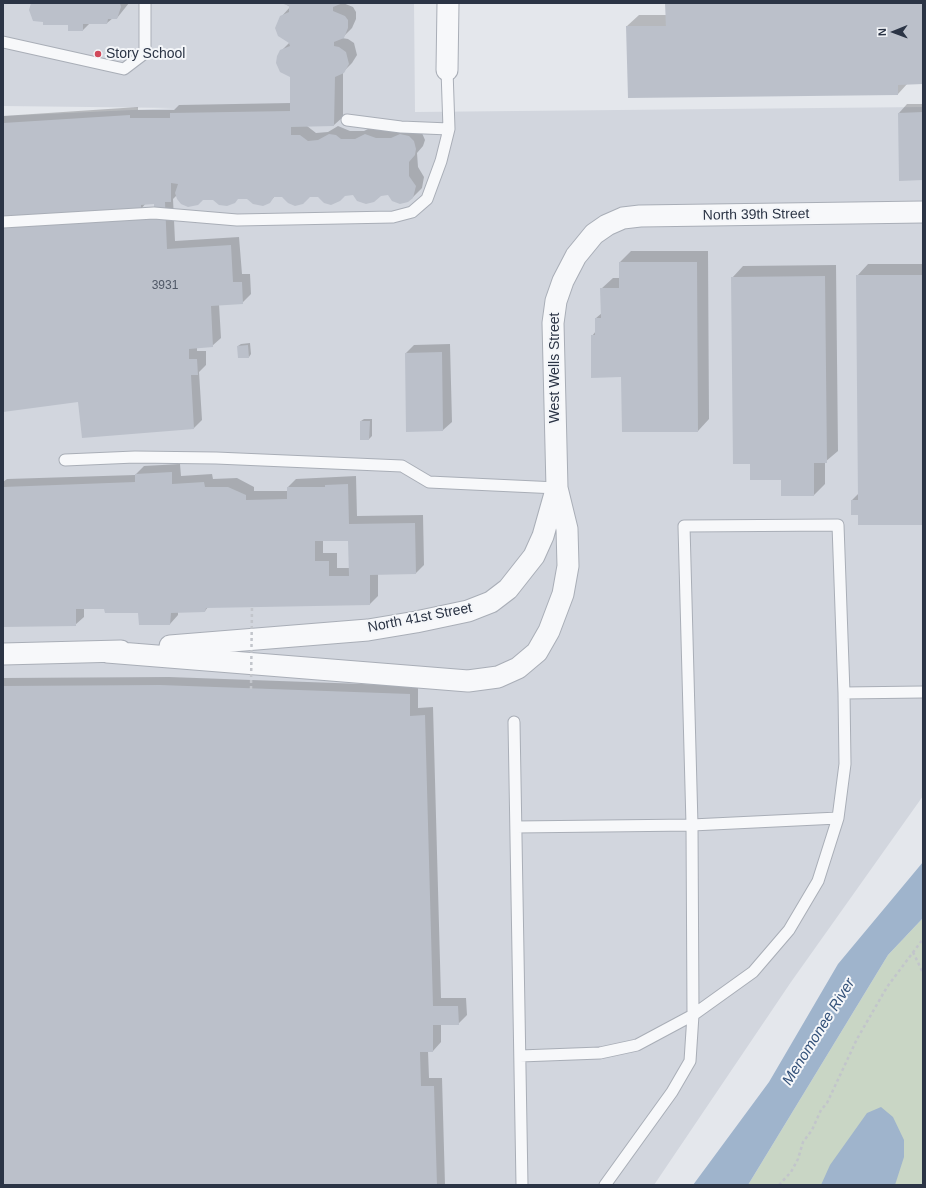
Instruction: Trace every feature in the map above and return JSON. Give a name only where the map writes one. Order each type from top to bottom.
[{"type":"street","points":[[448,3],[448,70]]},
{"type":"street","name":"North 39th Street","points":[[594,234],[607,225],[623,218],[640,216],[923,212]]},
{"type":"street","name":"West Wells Street","points":[[557,488],[553,324],[556,301],[576,256],[594,234]]},
{"type":"street","name":"North 41st Street","points":[[107,652],[290,666],[425,679],[468,681],[498,677],[518,668],[537,652],[549,631],[563,594],[568,566],[567,529],[557,488]]},
{"type":"street","name":"North 41st Street","points":[[3,654],[107,652],[368,630],[468,611],[491,602],[508,589],[520,576],[534,556],[543,536],[557,488]]},
{"type":"lane","points":[[3,42],[124,69],[145,53],[145,3]]},
{"type":"lane","points":[[3,222],[154,212],[237,220],[393,217],[412,212],[427,199],[449,129],[448,70]]},
{"type":"lane","points":[[347,120],[401,127],[449,129]]},
{"type":"lane","points":[[65,460],[135,457],[216,458],[402,466],[429,482],[557,488]]},
{"type":"lane","points":[[520,1056],[600,1053],[637,1045],[693,1015],[753,972],[789,930],[818,881],[838,818],[845,764],[838,525],[684,526],[692,825],[693,1015],[690,1061],[672,1092],[605,1185]]},
{"type":"lane","points":[[844,693],[923,692]]},
{"type":"lane","points":[[514,722],[522,1185]]},
{"type":"lane","points":[[516,827],[692,825],[838,818]]},
{"type":"path","points":[[250,689],[252,606]]},
{"type":"path","points":[[778,1185],[791,1172],[798,1159],[803,1142],[812,1130],[821,1110],[832,1094],[857,1039],[887,987],[923,939]]},
{"type":"path","points":[[913,952],[923,973]]},
{"type":"shaded area","points":[[3,3],[414,3],[415,112],[923,107],[923,796],[791,982],[654,1185],[3,1185],[3,116],[175,108],[3,106]]},
{"type":"green space","points":[[923,918],[923,1185],[748,1185],[888,955]]},
{"type":"water","name":"Menomonee River","points":[[923,862],[923,918],[888,955],[748,1185],[693,1185],[769,1082],[838,964]]},
{"type":"water","points":[[881,1107],[893,1117],[904,1140],[904,1157],[895,1185],[821,1185],[830,1165],[867,1113]]},
{"type":"building","points":[[31,3],[120,3],[121,7],[117,19],[108,19],[107,24],[83,24],[83,31],[68,31],[68,25],[43,25],[43,22],[33,21],[29,10]]},
{"type":"building","points":[[281,3],[343,3],[333,7],[333,11],[345,16],[348,20],[348,28],[344,38],[334,42],[334,46],[339,47],[346,52],[349,64],[344,73],[335,77],[334,126],[291,127],[291,135],[300,135],[308,141],[318,140],[329,134],[336,135],[341,139],[355,139],[365,134],[376,138],[391,138],[400,134],[409,136],[414,141],[416,149],[415,155],[409,162],[409,176],[416,186],[413,198],[408,202],[400,204],[392,201],[388,195],[381,196],[374,202],[366,204],[357,201],[353,195],[345,196],[340,201],[331,205],[324,203],[318,197],[310,197],[303,204],[295,206],[288,203],[282,197],[274,197],[270,203],[263,206],[253,204],[247,199],[238,199],[235,203],[227,206],[219,205],[213,200],[203,200],[198,205],[188,207],[181,204],[177,199],[175,193],[178,184],[171,183],[171,202],[165,202],[167,249],[231,245],[233,282],[242,282],[243,304],[211,306],[213,347],[189,349],[189,359],[197,359],[198,375],[191,375],[194,429],[82,438],[78,402],[3,412],[3,123],[130,115],[130,118],[170,118],[170,113],[290,111],[290,77],[280,72],[276,63],[280,50],[290,46],[289,43],[278,36],[275,28],[280,16],[289,12],[289,6]],"holes":[[[154,204],[154,213],[141,210],[141,205]]]},
{"type":"building","points":[[665,3],[923,3],[923,84],[898,85],[898,95],[628,98],[626,26],[666,26]]},
{"type":"building","points":[[923,112],[923,180],[899,181],[898,113]]},
{"type":"building","points":[[619,262],[697,262],[698,432],[622,432],[621,377],[591,378],[591,335],[595,335],[595,318],[601,318],[600,288],[619,288]]},
{"type":"building","points":[[856,275],[923,275],[923,525],[858,525],[858,515],[851,515],[851,500],[858,500]]},
{"type":"building","points":[[825,276],[827,463],[814,463],[814,496],[781,496],[781,480],[750,480],[750,464],[733,464],[731,277]]},
{"type":"building","points":[[248,345],[249,358],[238,358],[237,346]]},
{"type":"building","points":[[442,352],[443,431],[406,432],[405,353]]},
{"type":"building","points":[[360,421],[370,421],[369,440],[360,440]]},
{"type":"building","points":[[172,472],[172,484],[204,482],[205,487],[228,487],[246,495],[246,500],[287,499],[287,487],[325,487],[325,485],[348,484],[349,524],[415,523],[416,574],[370,575],[370,605],[206,608],[205,612],[171,613],[170,625],[139,625],[138,613],[105,613],[104,609],[76,609],[76,626],[3,627],[3,487],[135,482],[135,474]],"holes":[[[315,541],[348,541],[349,576],[329,576],[329,561],[315,561]]]},
{"type":"building","points":[[160,685],[410,694],[410,716],[425,715],[433,1006],[458,1006],[459,1025],[433,1025],[433,1052],[420,1052],[421,1086],[434,1086],[437,1185],[3,1185],[3,686]]},
{"type":"place","name":"Story School","points":[[98,54]]}]
